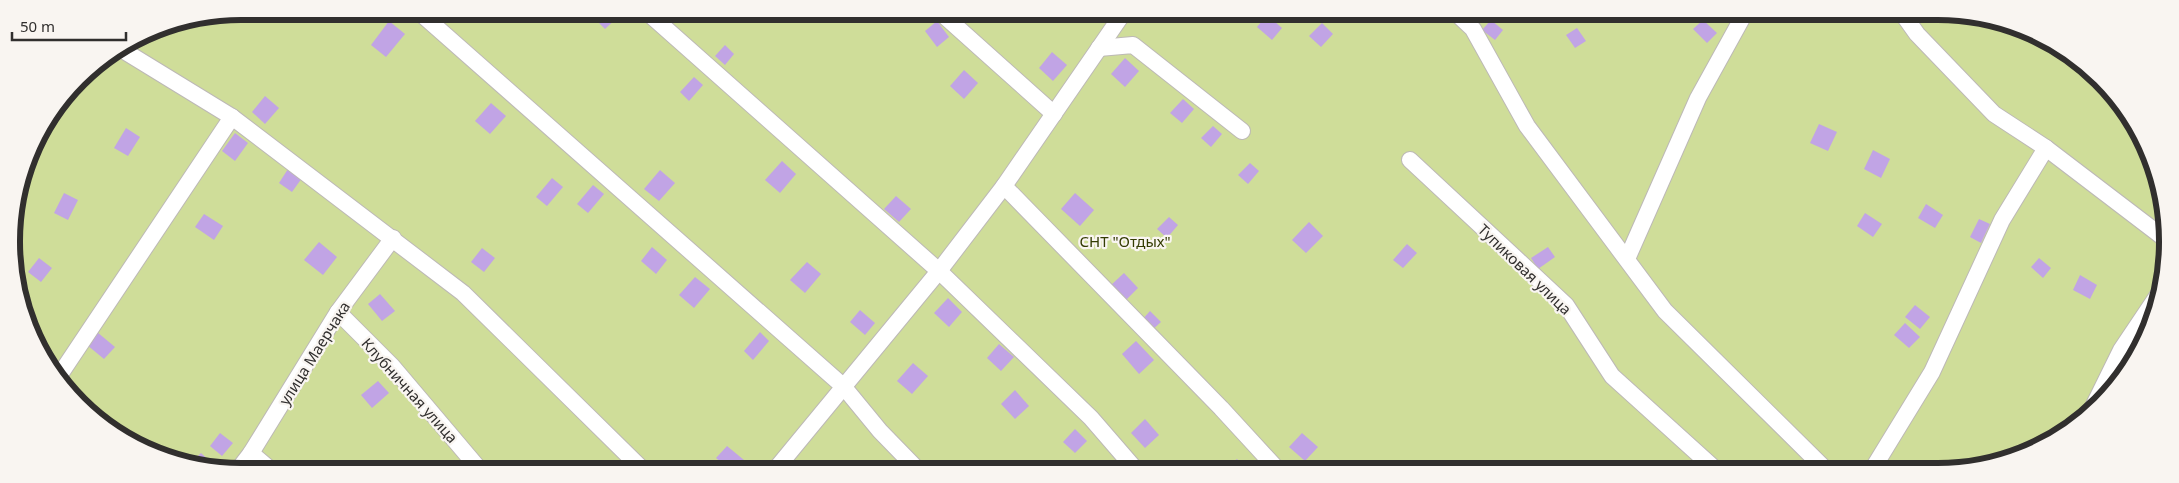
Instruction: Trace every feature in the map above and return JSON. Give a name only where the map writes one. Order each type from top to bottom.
[{"type":"street","points":[[427,20],[843,386],[880,431],[911,463]]},
{"type":"street","points":[[657,20],[939,270],[1091,418],[1130,463]]},
{"type":"street","points":[[949,20],[1054,114]]},
{"type":"street","points":[[781,463],[939,270],[1004,186],[1118,20]]},
{"type":"street","points":[[1463,20],[1473,30],[1527,126],[1665,311],[1819,463]]},
{"type":"street","points":[[1627,259],[1698,98],[1740,20]]},
{"type":"street","points":[[1907,20],[1917,34],[1994,114],[2046,148],[2159,234]]},
{"type":"street","points":[[1099,48],[1133,45],[1242,131]]},
{"type":"street","points":[[127,52],[232,117],[463,293],[635,463]]},
{"type":"street","points":[[63,372],[232,117]]},
{"type":"street","points":[[1876,463],[1932,372],[2002,220],[2046,148]]},
{"type":"street","name":"Тупиковая улица","points":[[1410,160],[1566,305],[1612,376],[1708,463]]},
{"type":"street","points":[[1004,186],[1221,408],[1272,463]]},
{"type":"street","name":"улица Маерчака","points":[[243,463],[338,312],[393,238]]},
{"type":"street","points":[[2101,391],[2121,350],[2148,310]]},
{"type":"street","name":"Клубничная улица","points":[[338,312],[392,366],[474,463]]},
{"type":"street","points":[[251,453],[262,463]]},
{"type":"green space","name":"СНТ \"Отдых\"","points":[[227,20],[1952,20],[1981,24],[2009,32],[2035,43],[2061,57],[2084,75],[2104,95],[2122,118],[2147,170],[2155,198],[2159,227],[2159,256],[2155,285],[2147,313],[2136,339],[2122,365],[2104,388],[2084,408],[2061,426],[2022,446],[1981,459],[1952,463],[227,463],[198,459],[170,451],[144,440],[118,426],[95,408],[75,388],[57,365],[32,313],[24,285],[20,256],[20,227],[24,198],[32,170],[43,144],[57,118],[75,95],[95,75],[118,57],[157,37],[198,24]]},
{"type":"building","points":[[596,20],[615,20],[605,29]]},
{"type":"building","points":[[1263,20],[1273,20],[1282,28],[1272,40],[1257,27]]},
{"type":"building","points":[[1491,20],[1503,30],[1495,40],[1482,30]]},
{"type":"building","points":[[1703,20],[1717,33],[1707,43],[1693,29]]},
{"type":"building","points":[[389,21],[405,34],[386,57],[371,45]]},
{"type":"building","points":[[937,21],[949,37],[937,47],[925,31]]},
{"type":"building","points":[[1322,23],[1333,34],[1321,47],[1309,36]]},
{"type":"building","points":[[1577,28],[1586,41],[1575,48],[1566,35]]},
{"type":"building","points":[[725,45],[734,54],[725,65],[715,56]]},
{"type":"building","points":[[1052,52],[1067,65],[1053,81],[1039,68]]},
{"type":"building","points":[[1125,58],[1139,71],[1125,87],[1111,74]]},
{"type":"building","points":[[964,70],[978,83],[964,99],[950,86]]},
{"type":"building","points":[[694,77],[703,85],[689,101],[680,92]]},
{"type":"building","points":[[265,96],[279,108],[265,124],[252,112]]},
{"type":"building","points":[[1183,99],[1194,109],[1182,123],[1170,113]]},
{"type":"building","points":[[491,103],[506,116],[490,134],[475,121]]},
{"type":"building","points":[[1819,124],[1837,132],[1828,151],[1810,143]]},
{"type":"building","points":[[1213,126],[1222,134],[1211,147],[1201,138]]},
{"type":"building","points":[[126,128],[140,137],[128,156],[114,148]]},
{"type":"building","points":[[235,133],[248,143],[235,161],[222,151]]},
{"type":"building","points":[[1873,150],[1890,159],[1881,178],[1864,169]]},
{"type":"building","points":[[782,161],[796,174],[780,193],[765,180]]},
{"type":"building","points":[[1250,163],[1259,171],[1248,184],[1238,175]]},
{"type":"building","points":[[288,169],[302,178],[292,192],[279,183]]},
{"type":"building","points":[[660,170],[675,183],[659,201],[644,189]]},
{"type":"building","points":[[552,178],[563,187],[547,206],[536,197]]},
{"type":"building","points":[[593,185],[604,194],[588,213],[577,204]]},
{"type":"building","points":[[64,193],[78,200],[68,220],[54,213]]},
{"type":"building","points":[[1075,193],[1094,210],[1080,226],[1061,209]]},
{"type":"building","points":[[896,196],[911,209],[899,222],[884,209]]},
{"type":"building","points":[[1926,204],[1943,215],[1935,228],[1918,218]]},
{"type":"building","points":[[1865,213],[1882,224],[1873,237],[1857,226]]},
{"type":"building","points":[[204,214],[223,226],[214,240],[195,227]]},
{"type":"building","points":[[1169,217],[1178,225],[1167,238],[1157,229]]},
{"type":"building","points":[[1979,219],[1990,224],[1981,243],[1970,237]]},
{"type":"building","points":[[1309,222],[1323,236],[1306,253],[1292,240]]},
{"type":"building","points":[[319,242],[337,257],[323,275],[304,260]]},
{"type":"building","points":[[1407,244],[1417,253],[1403,268],[1393,260]]},
{"type":"building","points":[[652,247],[667,260],[656,274],[641,261]]},
{"type":"building","points":[[1548,247],[1555,257],[1538,269],[1531,258]]},
{"type":"building","points":[[482,248],[495,258],[484,272],[471,262]]},
{"type":"building","points":[[39,258],[52,268],[41,282],[28,272]]},
{"type":"building","points":[[2039,258],[2051,268],[2043,278],[2031,267]]},
{"type":"building","points":[[807,262],[821,274],[805,293],[790,280]]},
{"type":"building","points":[[1124,273],[1138,288],[1124,302],[1110,286]]},
{"type":"building","points":[[2080,275],[2097,285],[2090,299],[2073,290]]},
{"type":"building","points":[[695,277],[710,289],[694,308],[679,295]]},
{"type":"building","points":[[380,294],[395,311],[382,321],[368,304]]},
{"type":"building","points":[[948,298],[962,312],[949,327],[934,313]]},
{"type":"building","points":[[1915,305],[1930,317],[1920,329],[1905,317]]},
{"type":"building","points":[[860,310],[875,323],[865,335],[850,322]]},
{"type":"building","points":[[1150,311],[1161,322],[1151,331],[1141,321]]},
{"type":"building","points":[[1905,323],[1920,337],[1909,348],[1894,335]]},
{"type":"building","points":[[97,332],[115,347],[104,359],[87,345]]},
{"type":"building","points":[[760,332],[769,341],[753,360],[744,351]]},
{"type":"building","points":[[1136,341],[1154,360],[1139,374],[1122,354]]},
{"type":"building","points":[[999,344],[1014,357],[1001,371],[987,358]]},
{"type":"building","points":[[913,363],[928,376],[912,394],[897,381]]},
{"type":"building","points":[[378,381],[389,393],[372,408],[361,395]]},
{"type":"building","points":[[1015,390],[1029,406],[1015,419],[1001,404]]},
{"type":"building","points":[[1145,419],[1159,435],[1145,448],[1131,433]]},
{"type":"building","points":[[1075,429],[1087,441],[1075,453],[1063,442]]},
{"type":"building","points":[[220,433],[233,443],[222,456],[210,446]]},
{"type":"building","points":[[1302,433],[1318,447],[1305,461],[1289,447]]},
{"type":"building","points":[[727,446],[744,460],[742,463],[722,463],[716,458]]},
{"type":"building","points":[[201,453],[209,460],[198,459],[196,458]]},
{"type":"building","points":[[1237,459],[1241,463],[1232,463]]}]
